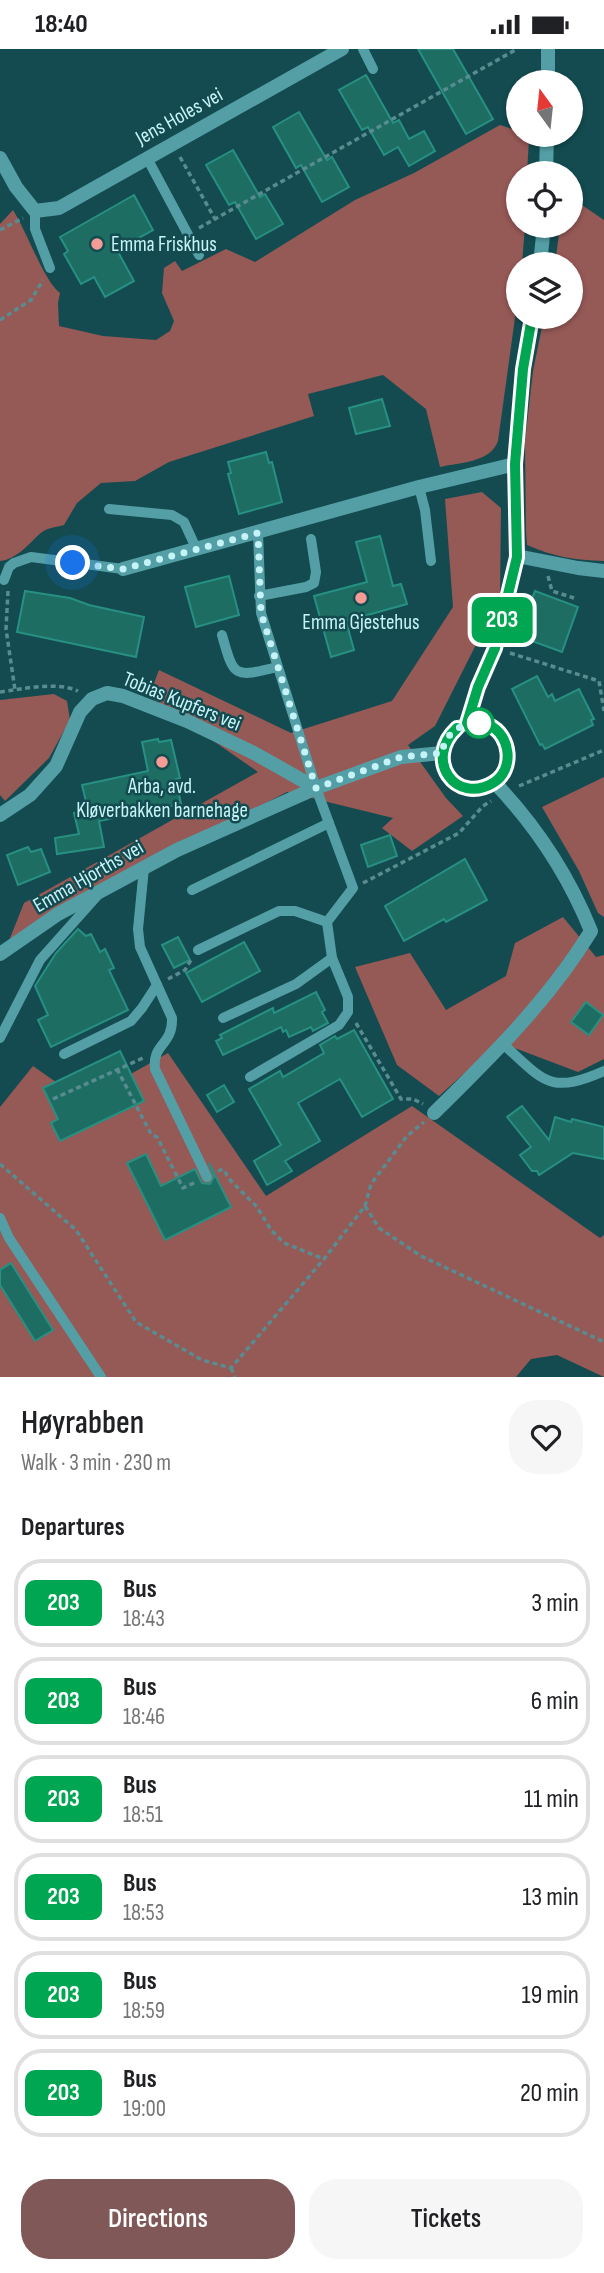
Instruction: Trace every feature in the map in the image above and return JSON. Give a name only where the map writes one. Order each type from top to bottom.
[{"type":"street","name":"Jens Holes vei","points":[[35,211],[59,208],[342,49]]},
{"type":"street","points":[[548,49],[548,70]]},
{"type":"street","points":[[0,158],[16,187],[35,211]]},
{"type":"street","points":[[467,723],[478,687],[495,648],[517,557],[515,464],[529,329]]},
{"type":"street","points":[[123,569],[419,487],[515,464]]},
{"type":"street","points":[[517,557],[604,571]]},
{"type":"street","name":"Tobias Kupfers vei","points":[[0,815],[30,795],[56,766],[79,712],[92,699],[107,693],[123,696],[187,721],[254,753],[316,788]]},
{"type":"street","points":[[467,723],[479,723],[499,732],[508,753],[499,788],[465,787],[456,783],[444,767],[442,753],[449,736],[457,728],[467,723]]},
{"type":"street","name":"Emma Hjorths vei","points":[[0,954],[58,914],[177,849],[316,788],[401,757],[442,753]]},
{"type":"street","points":[[435,1113],[503,1044],[597,932],[554,856],[499,788]]},
{"type":"lane","points":[[363,49],[373,69]]},
{"type":"lane","points":[[147,158],[199,255]]},
{"type":"lane","points":[[35,211],[35,229],[50,268]]},
{"type":"lane","points":[[419,487],[425,510],[431,561]]},
{"type":"lane","points":[[109,509],[172,515],[184,522],[196,548]]},
{"type":"lane","points":[[250,1077],[339,1025],[348,1012],[348,997],[332,958],[327,922],[353,888],[316,788],[261,613],[258,533]]},
{"type":"lane","points":[[259,596],[314,583],[316,572],[311,539]]},
{"type":"lane","points":[[4,580],[9,567],[31,557],[123,569]]},
{"type":"lane","points":[[222,635],[234,670],[241,674],[250,674],[276,667]]},
{"type":"lane","points":[[192,890],[329,823]]},
{"type":"lane","points":[[144,868],[138,929],[140,947],[172,1018],[169,1037],[154,1059],[155,1069],[207,1177]]},
{"type":"lane","points":[[0,1038],[40,960],[102,890]]},
{"type":"lane","points":[[198,950],[279,911],[295,911],[327,922]]},
{"type":"lane","points":[[223,1018],[296,984],[332,958]]},
{"type":"lane","points":[[64,1054],[131,1021],[157,985]]},
{"type":"lane","points":[[503,1044],[541,1079],[554,1084],[580,1081],[604,1071]]},
{"type":"lane","points":[[0,1219],[9,1238],[101,1377]]},
{"type":"path","points":[[188,234],[517,49]]},
{"type":"path","points":[[172,143],[215,219]]},
{"type":"path","points":[[0,230],[35,211]]},
{"type":"path","points":[[0,320],[32,300],[50,268]]},
{"type":"path","points":[[547,574],[552,591],[574,598]]},
{"type":"path","points":[[4,580],[8,585],[6,629],[15,690]]},
{"type":"path","points":[[511,653],[599,681],[604,711]]},
{"type":"path","points":[[0,692],[52,687],[73,689],[92,699]]},
{"type":"path","points":[[353,888],[459,833],[499,788],[604,750]]},
{"type":"path","points":[[157,985],[185,970],[198,950]]},
{"type":"path","points":[[232,1368],[365,1206],[371,1184],[407,1136],[435,1113],[422,1103],[401,1099],[362,1030],[348,1012]]},
{"type":"path","points":[[53,1098],[143,1058],[154,1059]]},
{"type":"path","points":[[0,1164],[76,1230],[136,1322],[202,1360],[232,1368]]},
{"type":"path","points":[[365,1206],[379,1228],[421,1257],[604,1342]]},
{"type":"path","points":[[232,1368],[235,1377]]},
{"type":"shaded area","points":[[500,125],[506,127],[506,147],[529,147],[528,161],[506,161],[506,238],[524,238],[523,252],[506,252],[506,329],[513,329],[498,441],[488,454],[474,460],[440,467],[426,409],[383,375],[308,394],[314,416],[169,462],[135,481],[101,483],[77,503],[64,525],[44,531],[18,554],[0,561],[0,224],[13,210],[48,278],[60,293],[59,326],[103,336],[156,340],[170,331],[174,321],[162,293],[164,268],[175,261],[182,271],[226,249],[255,262],[355,200],[414,173]]},
{"type":"shaded area","points":[[583,206],[604,220],[604,561],[565,557],[527,545],[525,442],[533,371],[542,329],[583,329],[583,252],[557,252],[558,238],[583,238]]},
{"type":"shaded area","points":[[482,492],[501,508],[500,597],[435,726],[408,745],[446,798],[463,816],[412,851],[382,828],[393,818],[287,792],[95,891],[8,943],[24,903],[258,772],[149,696],[159,670],[291,733],[392,701],[453,607],[445,499]]},
{"type":"shaded area","points":[[54,694],[67,701],[70,720],[49,758],[5,801],[0,795],[0,700]]},
{"type":"shaded area","points":[[604,777],[604,917],[598,913],[579,871],[542,807]]},
{"type":"shaded area","points":[[563,917],[596,957],[604,955],[604,1059],[578,1072],[499,1042],[439,1096],[397,1065],[355,967],[410,953],[446,1010],[506,976],[515,943]]},
{"type":"shaded area","points":[[168,1053],[266,1196],[412,1106],[600,1238],[604,1235],[604,1377],[557,1355],[531,1359],[516,1377],[0,1377],[0,1107],[33,1066],[83,1101]]},
{"type":"building","points":[[418,49],[453,49],[493,119],[466,134]]},
{"type":"building","points":[[366,75],[393,123],[399,120],[409,139],[424,131],[435,151],[409,166],[398,147],[384,155],[368,127],[362,130],[339,90]]},
{"type":"building","points":[[299,112],[327,160],[332,157],[349,187],[322,202],[301,165],[296,168],[273,127]]},
{"type":"building","points":[[233,150],[260,197],[265,194],[283,224],[256,239],[235,202],[229,205],[206,165]]},
{"type":"building","name":"Emma Friskhus","points":[[134,195],[153,230],[117,250],[134,281],[105,297],[94,277],[81,284],[64,254],[68,251],[60,237]]},
{"type":"building","points":[[382,399],[390,426],[356,434],[349,408]]},
{"type":"building","points":[[266,452],[269,463],[272,462],[282,502],[239,514],[228,474],[231,473],[228,462]]},
{"type":"building","points":[[380,536],[393,586],[401,584],[407,604],[346,621],[354,650],[331,657],[314,596],[367,582],[356,542]]},
{"type":"building","points":[[229,576],[239,615],[196,627],[185,587]]},
{"type":"building","points":[[25,591],[70,598],[144,617],[136,657],[17,632]]},
{"type":"building","points":[[535,591],[578,607],[562,652],[518,636]]},
{"type":"building","points":[[537,676],[548,697],[552,694],[555,701],[579,689],[594,719],[591,720],[593,725],[545,749],[540,745],[512,689]]},
{"type":"building","points":[[158,739],[159,742],[171,740],[180,778],[176,779],[181,804],[99,821],[104,847],[57,854],[55,838],[79,834],[74,813],[88,810],[82,785],[148,771],[142,742]]},
{"type":"building","points":[[390,835],[397,856],[368,867],[361,845]]},
{"type":"building","points":[[28,847],[31,852],[41,849],[50,872],[18,885],[7,855]]},
{"type":"building","points":[[465,859],[487,900],[404,941],[385,906]]},
{"type":"building","points":[[78,929],[86,936],[91,934],[100,952],[105,949],[114,968],[109,970],[128,1010],[51,1047],[38,1020],[48,1015],[35,986],[56,953]]},
{"type":"building","points":[[178,937],[190,960],[174,968],[162,945]]},
{"type":"building","points":[[244,942],[260,971],[202,1002],[186,973]]},
{"type":"building","points":[[316,992],[328,1023],[313,1031],[311,1027],[289,1037],[281,1027],[223,1055],[216,1041],[222,1038],[220,1035],[273,1008],[274,1013]]},
{"type":"building","points":[[586,1002],[603,1015],[589,1035],[571,1022]]},
{"type":"building","points":[[354,1030],[393,1099],[362,1117],[340,1079],[298,1103],[320,1141],[285,1161],[292,1171],[267,1185],[254,1161],[281,1145],[249,1089],[280,1071],[283,1077],[324,1053],[320,1045],[335,1036],[337,1039]]},
{"type":"building","points":[[120,1051],[144,1101],[60,1141],[51,1123],[58,1119],[43,1088]]},
{"type":"building","points":[[224,1085],[234,1102],[217,1112],[207,1095]]},
{"type":"building","points":[[522,1106],[549,1140],[555,1117],[604,1127],[604,1159],[573,1153],[539,1175],[537,1171],[532,1171],[520,1155],[531,1147],[507,1117]]},
{"type":"building","points":[[146,1154],[161,1186],[195,1169],[202,1183],[210,1184],[214,1177],[209,1163],[231,1207],[165,1240],[127,1163]]},
{"type":"building","points":[[11,1263],[53,1330],[35,1341],[0,1285],[0,1270]]},
{"type":"bus line","name":"203","points":[[457,728],[443,746],[444,767],[449,776],[465,787],[482,788],[495,783],[507,764],[505,742],[499,732],[490,726],[467,723],[478,687],[495,648],[517,557],[515,464],[523,369],[530,329]]},
{"type":"place","name":"Emma Friskhus","points":[[97,244]]},
{"type":"place","name":"Emma Gjestehus","points":[[361,598]]},
{"type":"place","name":"Arba, avd. Kløverbakken barnehage","points":[[162,762]]},
{"type":"route","points":[[73,563],[123,569],[258,533],[261,613],[316,788],[401,757],[442,753],[443,746],[457,728],[467,723],[479,723]]}]
